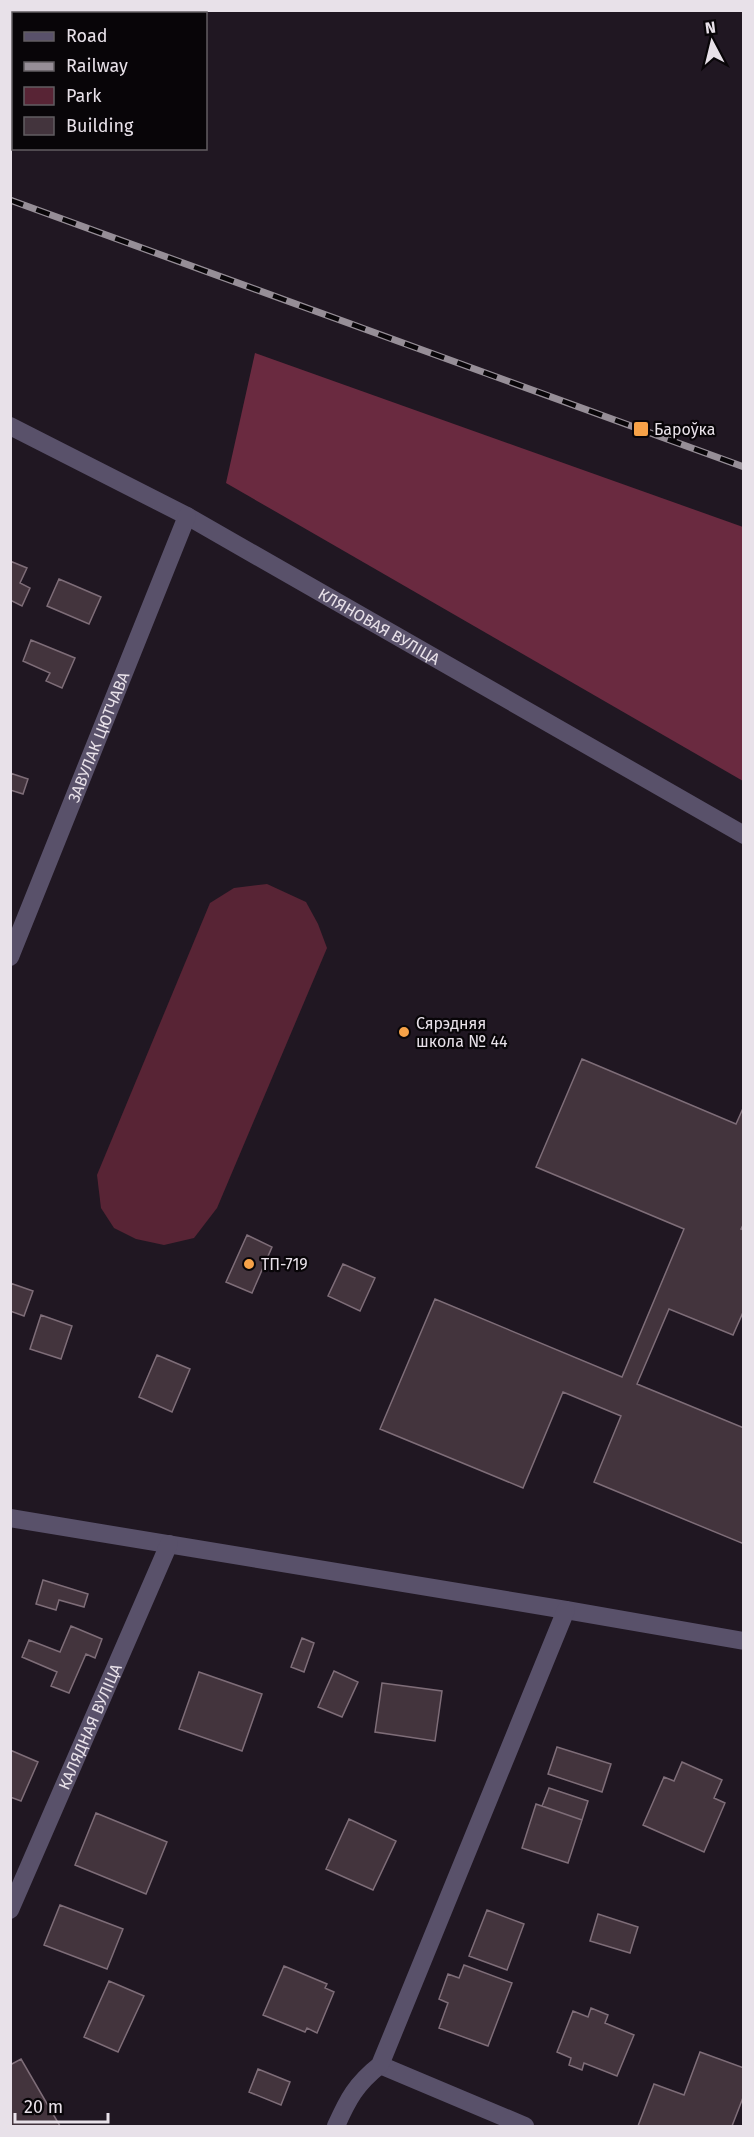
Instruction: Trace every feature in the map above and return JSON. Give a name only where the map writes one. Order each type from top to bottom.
[{"type":"street","name":"КЛЯНОВАЯ ВУЛІЦА","points":[[10,426],[188,516],[744,835]]},
{"type":"street","name":"ЗАВУЛАК ЦЮТЧАВА","points":[[10,957],[188,516]]},
{"type":"street","points":[[10,1518],[744,1641]]},
{"type":"street","name":"КАЛЯДНАЯ ВУЛІЦА","points":[[10,1910],[169,1544]]},
{"type":"street","points":[[336,2127],[348,2098],[364,2078],[380,2065],[567,1610]]},
{"type":"street","points":[[380,2065],[525,2127]]},
{"type":"green space","points":[[267,884],[306,902],[327,948],[217,1208],[194,1238],[164,1245],[136,1239],[114,1228],[101,1208],[97,1175],[210,903],[234,888]]},
{"type":"shaded area","points":[[255,353],[743,527],[743,781],[226,483]]},
{"type":"building","points":[[10,561],[27,568],[20,583],[30,588],[22,606],[10,600]]},
{"type":"building","points":[[59,579],[101,597],[89,624],[47,606]]},
{"type":"building","points":[[31,640],[75,658],[62,688],[46,681],[50,673],[23,661]]},
{"type":"building","points":[[10,773],[28,779],[23,794],[10,790]]},
{"type":"building","points":[[582,1059],[736,1124],[744,1106],[744,1223],[741,1229],[744,1230],[744,1310],[733,1335],[669,1309],[637,1384],[744,1428],[744,1544],[594,1482],[621,1416],[563,1392],[523,1488],[380,1429],[435,1299],[622,1377],[684,1229],[536,1167]]},
{"type":"building","name":"ТП-719","points":[[247,1235],[272,1247],[252,1293],[226,1282]]},
{"type":"building","points":[[343,1264],[375,1278],[360,1311],[328,1296]]},
{"type":"building","points":[[10,1283],[33,1291],[24,1316],[10,1311]]},
{"type":"building","points":[[41,1315],[72,1326],[61,1359],[30,1349]]},
{"type":"building","points":[[157,1355],[190,1369],[172,1412],[139,1397]]},
{"type":"building","points":[[43,1580],[88,1594],[84,1607],[59,1600],[56,1610],[36,1604]]},
{"type":"building","points":[[71,1626],[102,1639],[95,1658],[86,1654],[69,1693],[51,1686],[57,1672],[22,1657],[29,1640],[60,1652]]},
{"type":"building","points":[[302,1638],[314,1643],[304,1672],[291,1667]]},
{"type":"building","points":[[334,1671],[358,1682],[342,1717],[318,1707]]},
{"type":"building","points":[[199,1672],[262,1694],[242,1751],[179,1729]]},
{"type":"building","points":[[382,1683],[442,1691],[435,1741],[375,1732]]},
{"type":"building","points":[[557,1747],[611,1764],[602,1792],[548,1774]]},
{"type":"building","points":[[10,1750],[38,1762],[21,1801],[10,1797]]},
{"type":"building","points":[[682,1762],[722,1780],[714,1798],[725,1803],[704,1852],[643,1825],[664,1777],[674,1781]]},
{"type":"building","points":[[549,1788],[588,1801],[582,1820],[542,1806]]},
{"type":"building","points":[[536,1804],[582,1820],[568,1863],[522,1848]]},
{"type":"building","points":[[96,1813],[167,1842],[146,1894],[75,1865]]},
{"type":"building","points":[[349,1819],[396,1841],[373,1890],[326,1869]]},
{"type":"building","points":[[60,1905],[123,1929],[107,1969],[44,1945]]},
{"type":"building","points":[[487,1910],[524,1924],[507,1970],[469,1956]]},
{"type":"building","points":[[598,1914],[638,1927],[630,1953],[590,1941]]},
{"type":"building","points":[[464,1965],[512,1983],[488,2046],[439,2028],[448,2003],[439,1999],[448,1974],[459,1978]]},
{"type":"building","points":[[284,1966],[327,1984],[325,1988],[334,1992],[317,2033],[307,2028],[305,2032],[263,2015]]},
{"type":"building","points":[[109,1981],[144,1996],[118,2052],[84,2037]]},
{"type":"building","points":[[591,2008],[608,2015],[605,2023],[634,2035],[617,2076],[584,2063],[582,2070],[569,2065],[571,2058],[557,2052],[573,2011],[588,2017]]},
{"type":"building","points":[[700,2052],[744,2068],[744,2095],[732,2126],[638,2126],[654,2084],[684,2095]]},
{"type":"building","points":[[21,2059],[60,2126],[10,2126],[10,2065]]},
{"type":"building","points":[[258,2069],[290,2082],[281,2105],[249,2092]]},
{"type":"railway","points":[[10,200],[744,467]]},
{"type":"place","name":"Бароўка","points":[[641,429]]},
{"type":"place","name":"Сярэдняя школа № 44","points":[[404,1032]]},
{"type":"place","name":"ТП-719","points":[[249,1264]]}]
